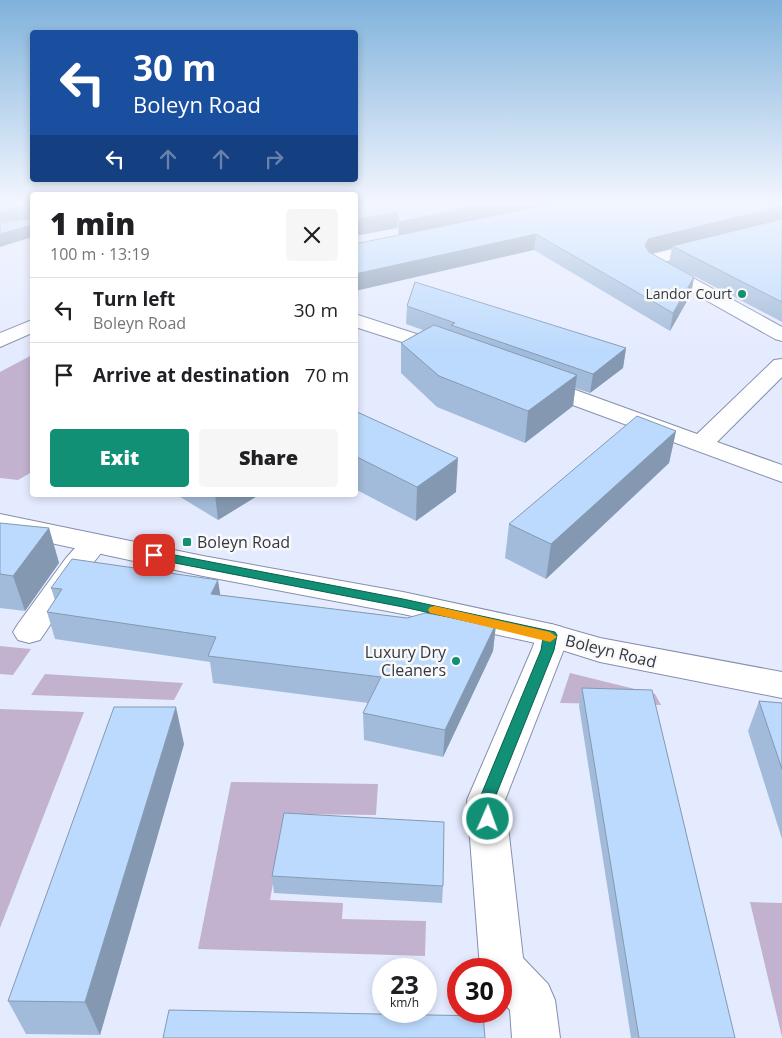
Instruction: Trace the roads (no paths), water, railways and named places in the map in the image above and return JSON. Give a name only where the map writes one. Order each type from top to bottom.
[{"type":"street","points":[[680,252],[658,258],[653,260],[653,263],[656,267],[782,335]]},
{"type":"street","points":[[358,321],[469,359]]},
{"type":"street","points":[[0,341],[30,327]]},
{"type":"street","points":[[701,444],[782,365]]},
{"type":"street","points":[[522,378],[782,474]]},
{"type":"street","name":"Boleyn Road","points":[[0,523],[393,601],[551,635],[600,650],[665,664],[782,684]]},
{"type":"street","points":[[29,632],[76,565],[95,543]]},
{"type":"street","points":[[536,1038],[532,1000],[502,968],[486,800],[548,650],[551,635]]},
{"type":"place","name":"Landor Court","points":[[742,294]]},
{"type":"place","name":"Boleyn Road","points":[[187,542]]},
{"type":"place","name":"Luxury Dry Cleaners","points":[[456,661]]}]
